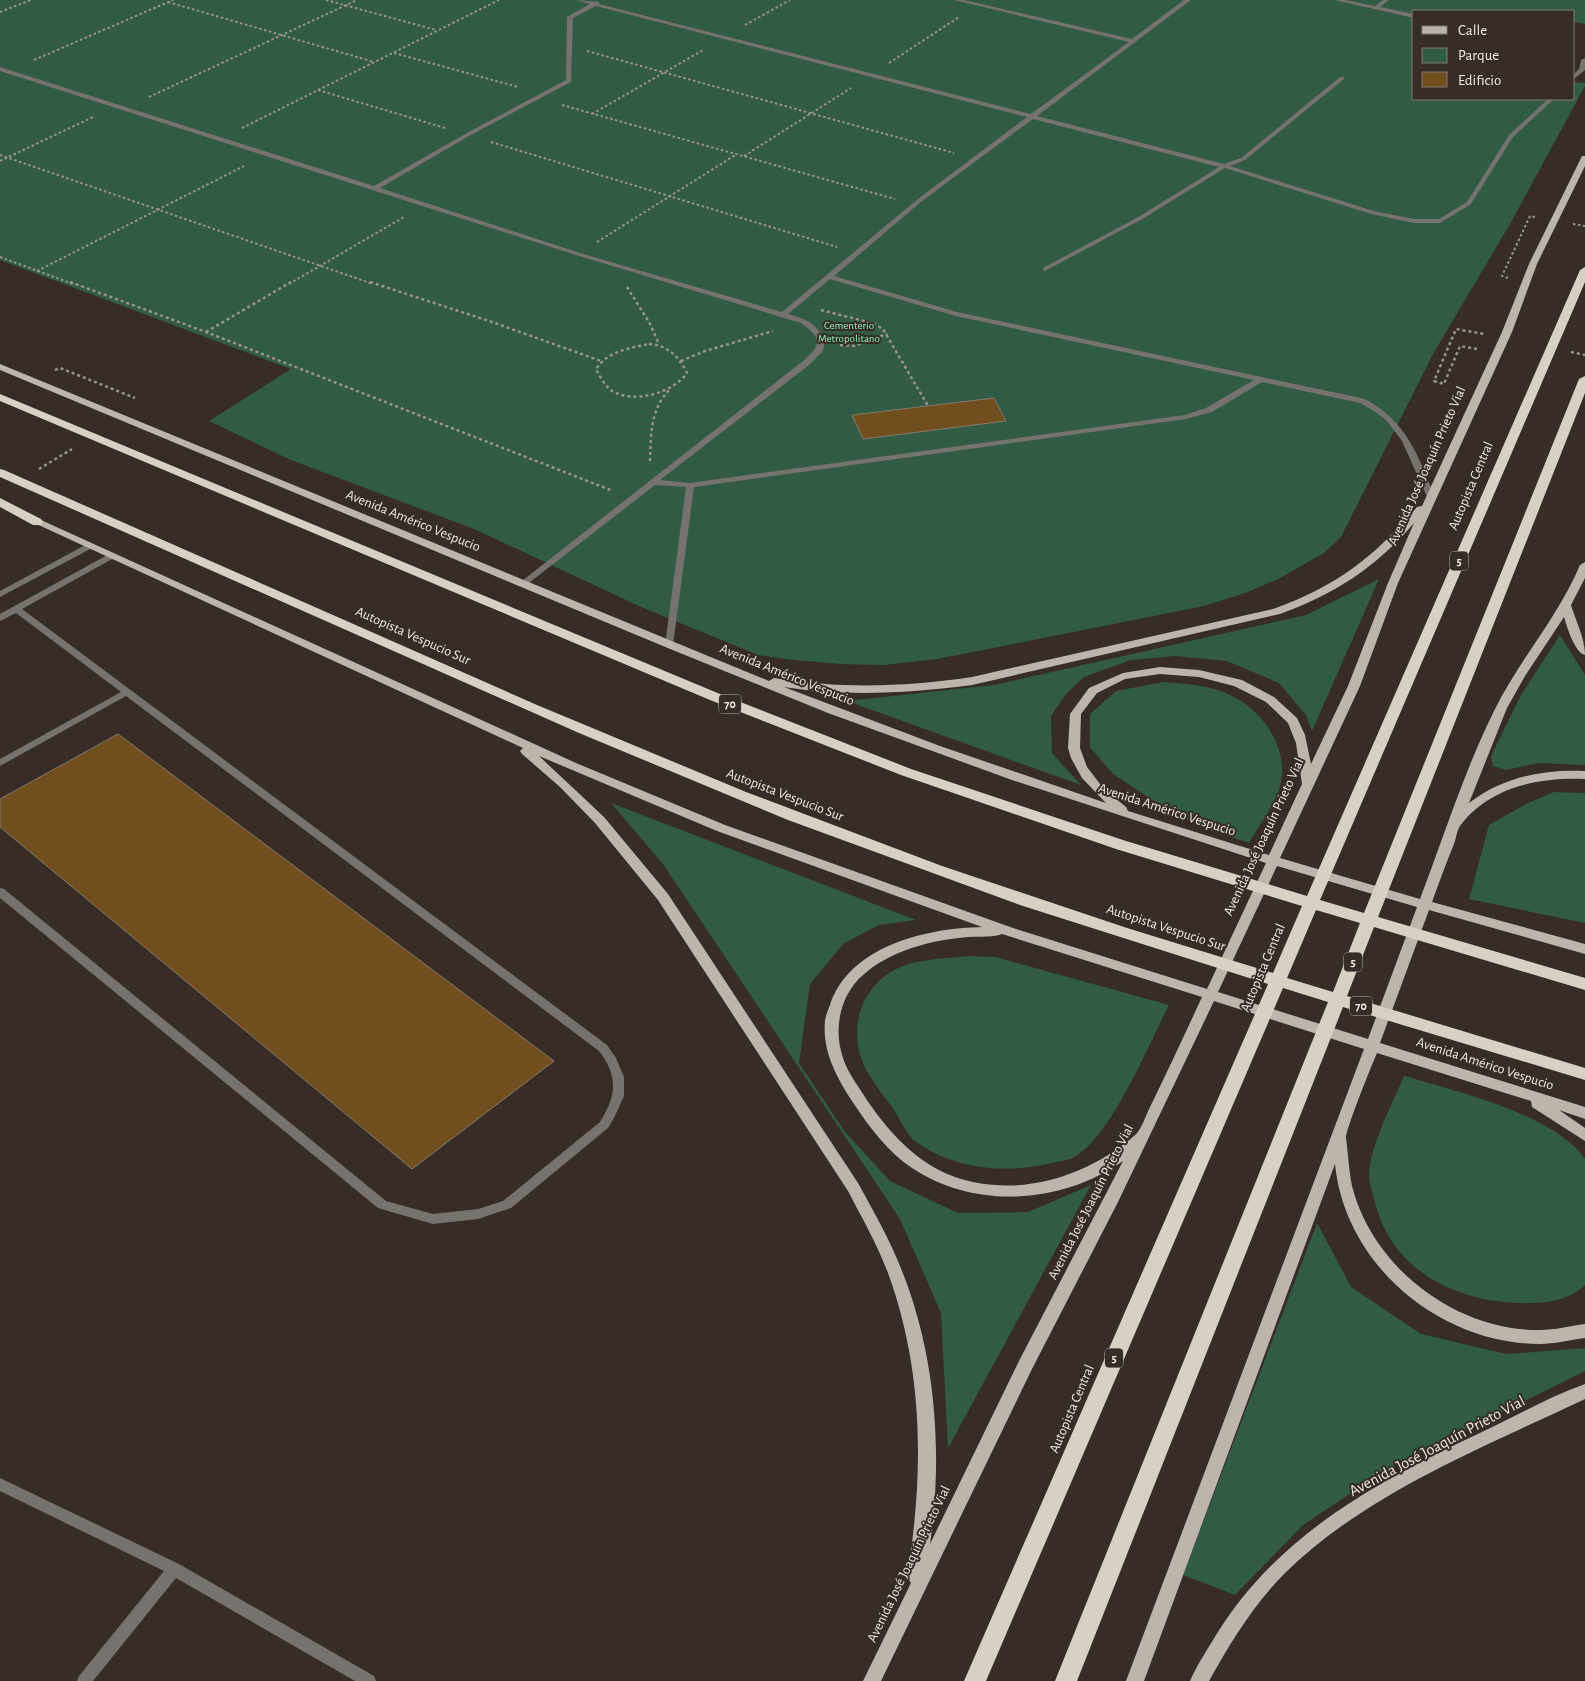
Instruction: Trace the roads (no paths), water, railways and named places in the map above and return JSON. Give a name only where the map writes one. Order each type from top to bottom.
[{"type":"highway","name":"Autopista Central","points":[[975,1681],[1585,270]]},
{"type":"highway","name":"5","points":[[1066,1681],[1585,379]]},
{"type":"highway","name":"70","points":[[0,397],[715,698],[906,772],[1139,851],[1585,984]]},
{"type":"highway","name":"Autopista Vespucio Sur","points":[[0,473],[615,745],[837,834],[1009,895],[1136,937],[1585,1074]]},
{"type":"highway","points":[[0,502],[37,522]]},
{"type":"main road","name":"Avenida José Joaquín Prieto Vial","points":[[872,1681],[1026,1364],[1145,1134],[1194,1030],[1354,686],[1393,583],[1507,332],[1533,264],[1585,158]]},
{"type":"main road","name":"Avenida Américo Vespucio","points":[[0,367],[750,678],[936,750],[1132,817],[1345,882],[1585,949]]},
{"type":"main road","points":[[750,678],[803,686],[842,689],[882,690],[940,686],[981,679],[1276,612],[1320,596],[1371,562],[1389,546],[1431,497]]},
{"type":"main road","name":"Avenida Américo Vespucio","points":[[37,522],[510,739],[721,828],[880,887],[1008,931],[1585,1113]]},
{"type":"main road","points":[[1135,1681],[1434,881],[1452,828],[1500,712],[1524,669],[1566,605],[1585,565]]},
{"type":"main road","points":[[1566,605],[1573,630],[1585,652]]},
{"type":"main road","points":[[1132,817],[1114,804],[1086,776],[1074,752],[1072,728],[1080,705],[1088,695],[1116,678],[1154,670],[1196,672],[1234,681],[1263,694],[1285,712],[1298,730],[1308,784]]},
{"type":"main road","points":[[510,739],[571,790],[632,856],[663,897],[854,1187],[878,1231],[908,1312],[923,1382],[928,1431],[929,1480],[924,1533],[913,1594]]},
{"type":"main road","points":[[1452,828],[1477,802],[1514,783],[1538,776],[1555,774],[1585,775]]},
{"type":"main road","points":[[1008,931],[963,932],[915,941],[876,958],[860,969],[848,982],[838,999],[832,1017],[831,1036],[834,1051],[847,1081],[874,1123],[898,1149],[924,1169],[945,1180],[961,1185],[1010,1192],[1048,1187],[1083,1177],[1107,1165],[1128,1151],[1145,1134]]},
{"type":"main road","points":[[1513,1090],[1564,1120],[1585,1136]]},
{"type":"main road","points":[[1341,1129],[1340,1156],[1344,1183],[1354,1212],[1368,1241],[1382,1262],[1406,1287],[1442,1312],[1492,1332],[1544,1338],[1585,1331]]},
{"type":"main road","name":"Avenida José Joaquín Prieto Vial","points":[[1199,1681],[1224,1636],[1263,1587],[1281,1567],[1322,1532],[1347,1514],[1404,1480],[1585,1391]]},
{"type":"lane","points":[[580,0],[1224,166],[1372,213],[1414,221],[1440,221],[1469,203],[1510,136],[1550,100]]},
{"type":"lane","points":[[374,189],[467,135],[568,82],[570,17],[602,0]]},
{"type":"lane","points":[[957,0],[1134,41]]},
{"type":"lane","points":[[783,315],[915,204],[1188,0]]},
{"type":"lane","points":[[1337,0],[1412,16]]},
{"type":"lane","points":[[1376,8],[1386,0]]},
{"type":"lane","points":[[1575,76],[1582,70],[1584,60]]},
{"type":"lane","points":[[0,69],[578,254],[783,315],[810,325],[821,340],[819,351],[806,363],[522,584]]},
{"type":"lane","points":[[1045,269],[1142,217],[1224,166],[1243,158],[1342,78]]},
{"type":"lane","points":[[829,276],[956,314],[1352,398],[1382,412],[1406,438],[1431,497]]},
{"type":"lane","points":[[652,482],[690,485],[1186,417],[1209,410],[1262,379]]},
{"type":"lane","points":[[669,644],[690,485]]},
{"type":"lane","points":[[0,594],[89,546]]},
{"type":"lane","points":[[0,618],[111,556]]},
{"type":"lane","points":[[0,892],[382,1205],[433,1219],[478,1214],[507,1205],[604,1125],[614,1111],[619,1095],[619,1080],[611,1057],[603,1048],[16,609]]},
{"type":"lane","points":[[0,763],[127,692]]},
{"type":"lane","points":[[0,1484],[174,1569],[369,1681]]},
{"type":"lane","points":[[84,1681],[174,1569]]},
{"type":"park label","name":"Cementerio Metropolitano","points":[[849,331]]}]
